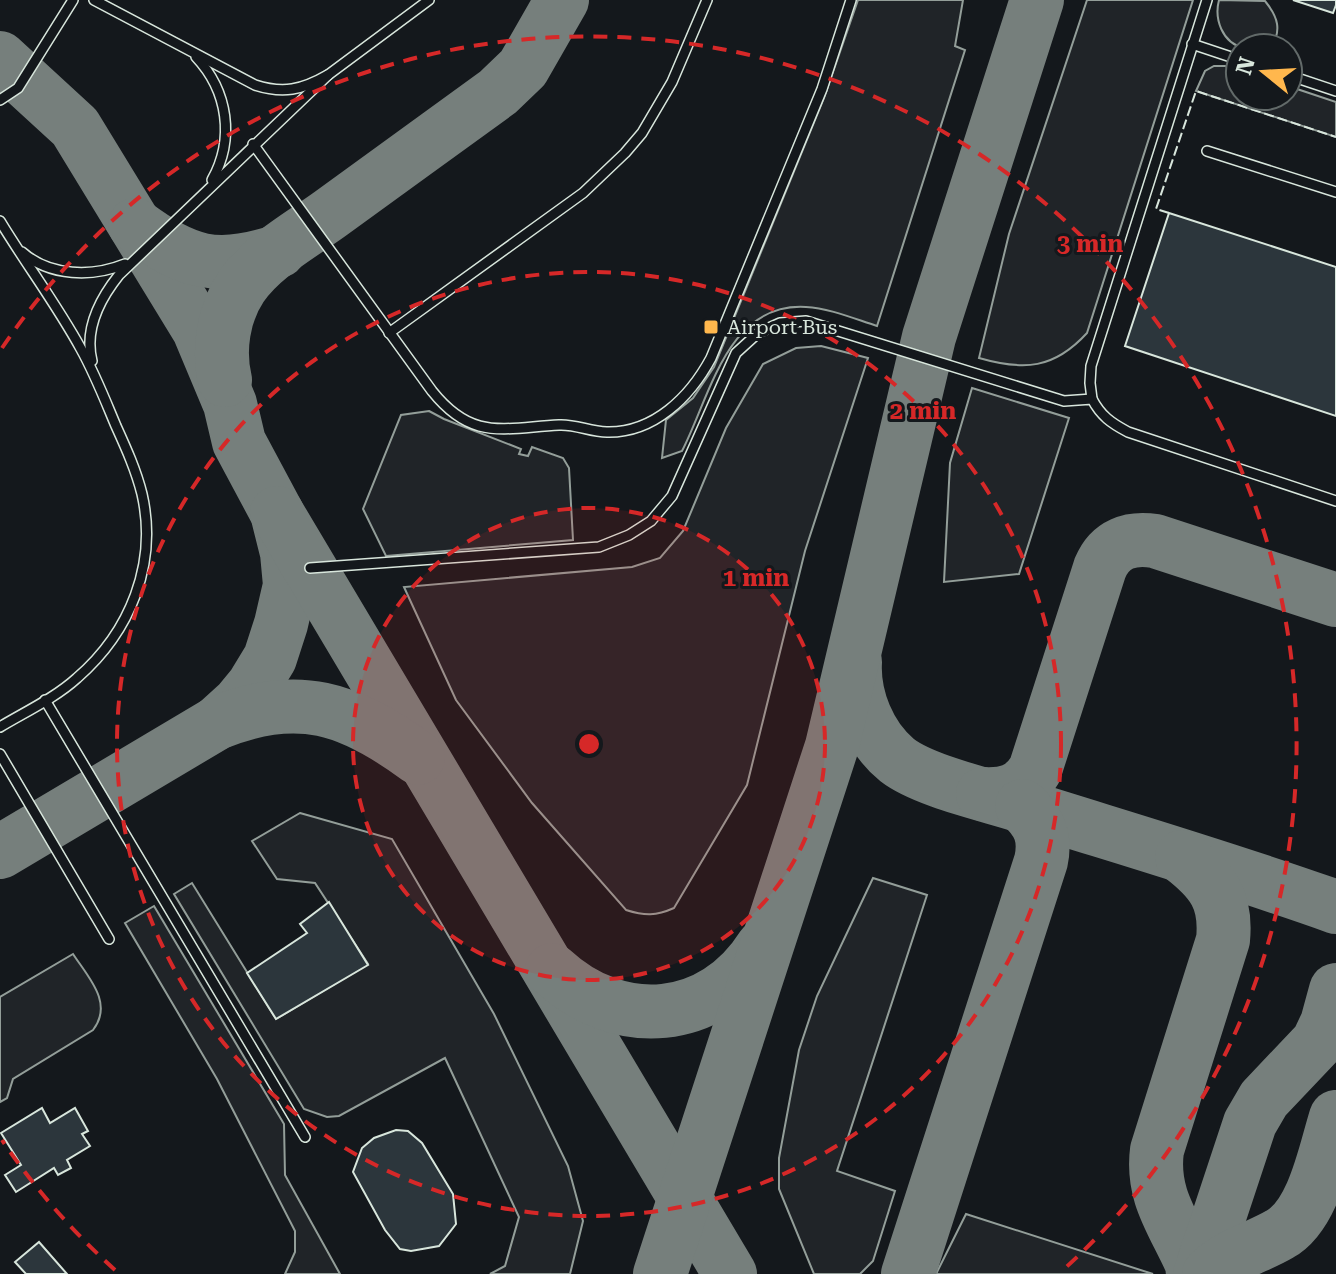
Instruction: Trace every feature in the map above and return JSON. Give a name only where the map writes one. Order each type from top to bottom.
[{"type":"lane","points":[[0,100],[18,88],[73,0]]},
{"type":"lane","points":[[94,0],[255,85],[295,90],[328,75]]},
{"type":"lane","points":[[97,380],[89,343],[95,315],[107,289],[132,260],[328,75],[429,0]]},
{"type":"lane","points":[[389,333],[583,193],[625,153],[666,93],[707,0]]},
{"type":"lane","points":[[253,144],[440,402],[458,417],[475,426],[494,429],[569,425],[608,433],[633,428],[663,415],[693,388],[711,358],[822,89],[851,0]]},
{"type":"lane","points":[[1207,0],[1091,366],[1092,399],[1099,412],[1128,432],[1336,501]]},
{"type":"lane","points":[[1192,44],[1224,55]]},
{"type":"lane","points":[[187,50],[214,81],[225,114],[223,151],[214,177],[203,192]]},
{"type":"lane","points":[[1304,80],[1336,91]]},
{"type":"lane","points":[[1207,151],[1336,192]]},
{"type":"lane","points":[[0,221],[80,347],[97,380],[139,483],[146,515],[146,554],[137,594],[120,630],[76,679],[0,727]]},
{"type":"lane","points":[[15,245],[34,261],[73,272],[113,268],[132,260]]},
{"type":"lane","points":[[310,568],[599,547],[629,535],[651,521],[672,496],[736,353],[758,333],[780,323],[806,321],[1064,401],[1092,399]]},
{"type":"lane","points":[[45,700],[305,1137]]},
{"type":"lane","points":[[0,754],[109,939]]},
{"type":"shaded area","points":[[858,0],[963,0],[955,46],[965,50],[877,326],[806,307],[779,310],[757,320],[739,336],[725,357],[682,451],[662,458],[666,420],[693,398],[714,367],[824,98]]},
{"type":"shaded area","points":[[1087,0],[1193,0],[1087,333],[1063,354],[1038,364],[1010,365],[979,358],[1009,234]]},
{"type":"shaded area","points":[[1219,0],[1265,1],[1273,13],[1277,32],[1224,34]]},
{"type":"shaded area","points":[[1214,66],[1224,66],[1224,100],[1196,91],[1205,71]]},
{"type":"shaded area","points":[[1304,91],[1336,102],[1336,137],[1260,112],[1304,112]]},
{"type":"shaded area","points":[[821,346],[868,358],[805,551],[747,785],[674,908],[650,914],[626,910],[532,803],[456,700],[404,587],[632,567],[660,558],[683,531],[726,428],[763,364],[796,348]]},
{"type":"shaded area","points":[[972,388],[1069,418],[1019,574],[944,582],[950,463]]},
{"type":"shaded area","points":[[429,411],[521,449],[519,454],[528,456],[532,447],[563,458],[569,468],[573,540],[386,556],[363,509],[401,415]]},
{"type":"shaded area","points":[[300,813],[392,839],[494,1014],[568,1166],[583,1221],[570,1274],[490,1274],[505,1266],[519,1217],[445,1058],[339,1116],[327,1117],[304,1109],[174,894],[192,883],[276,1019],[368,964],[315,883],[277,879],[252,841]]},
{"type":"shaded area","points":[[873,878],[927,895],[837,1171],[895,1191],[873,1261],[860,1274],[814,1274],[779,1189],[779,1158],[799,1050],[817,996]]},
{"type":"shaded area","points":[[154,906],[284,1124],[285,1175],[340,1274],[285,1274],[295,1252],[295,1231],[217,1079],[125,923]]},
{"type":"shaded area","points":[[73,954],[100,1000],[99,1020],[93,1030],[13,1079],[7,1098],[0,1102],[0,997]]},
{"type":"shaded area","points":[[966,1214],[1153,1274],[936,1274]]},
{"type":"building","points":[[1293,0],[1336,0],[1336,5],[1333,13]]},
{"type":"building","points":[[1169,213],[1336,267],[1336,416],[1125,346]]},
{"type":"building","points":[[329,902],[368,965],[276,1019],[247,973],[307,933],[300,924]]},
{"type":"building","points":[[42,1108],[50,1123],[75,1108],[88,1131],[82,1134],[90,1146],[67,1160],[71,1168],[58,1175],[54,1168],[16,1192],[5,1175],[21,1165],[1,1133]]},
{"type":"building","points":[[396,1130],[408,1131],[422,1143],[453,1194],[456,1224],[439,1246],[411,1251],[400,1249],[385,1230],[353,1172],[362,1148],[374,1138]]},
{"type":"building","points":[[39,1242],[67,1274],[26,1274],[15,1262]]},
{"type":"taxiway","points":[[225,380],[222,345],[226,320],[235,298],[250,276],[282,247],[498,92],[523,68],[562,0]]},
{"type":"taxiway","points":[[660,1274],[832,746],[929,337],[1037,0]]},
{"type":"taxiway","points":[[0,58],[75,127],[199,330],[230,404],[239,442],[277,513],[287,553],[290,585],[281,624],[270,658],[253,686],[217,723]]},
{"type":"taxiway","points":[[135,225],[170,248],[203,260],[238,261],[279,251]]},
{"type":"taxiway","points":[[277,513],[730,1274]]},
{"type":"taxiway","points":[[983,794],[1013,790],[1025,783],[1035,770],[1100,568],[1109,553],[1122,544],[1137,540],[1155,541],[1336,600]]},
{"type":"taxiway","points":[[855,662],[860,702],[871,728],[887,751],[909,768],[957,787],[1180,855],[1336,907]]},
{"type":"taxiway","points":[[0,852],[217,723],[246,713],[298,706],[322,709],[369,727],[418,758]]},
{"type":"taxiway","points":[[908,1274],[1041,861],[1043,845],[1040,831],[1022,806]]},
{"type":"taxiway","points":[[1182,857],[1202,874],[1216,892],[1224,926],[1223,940],[1157,1150],[1157,1181],[1161,1195],[1192,1264],[1193,1274]]},
{"type":"taxiway","points":[[552,970],[578,990],[606,1004],[635,1010],[664,1011],[692,1005],[718,992],[742,972],[763,946]]},
{"type":"taxiway","points":[[1200,1274],[1250,1123],[1264,1099],[1318,1042],[1336,990]]},
{"type":"taxiway","points":[[1209,1274],[1225,1262],[1280,1234],[1302,1213],[1317,1182],[1336,1117]]},
{"type":"fence","points":[[1169,213],[1156,209],[1196,91],[1336,137]]},
{"type":"place","name":"Airport Bus","points":[[711,327]]}]
